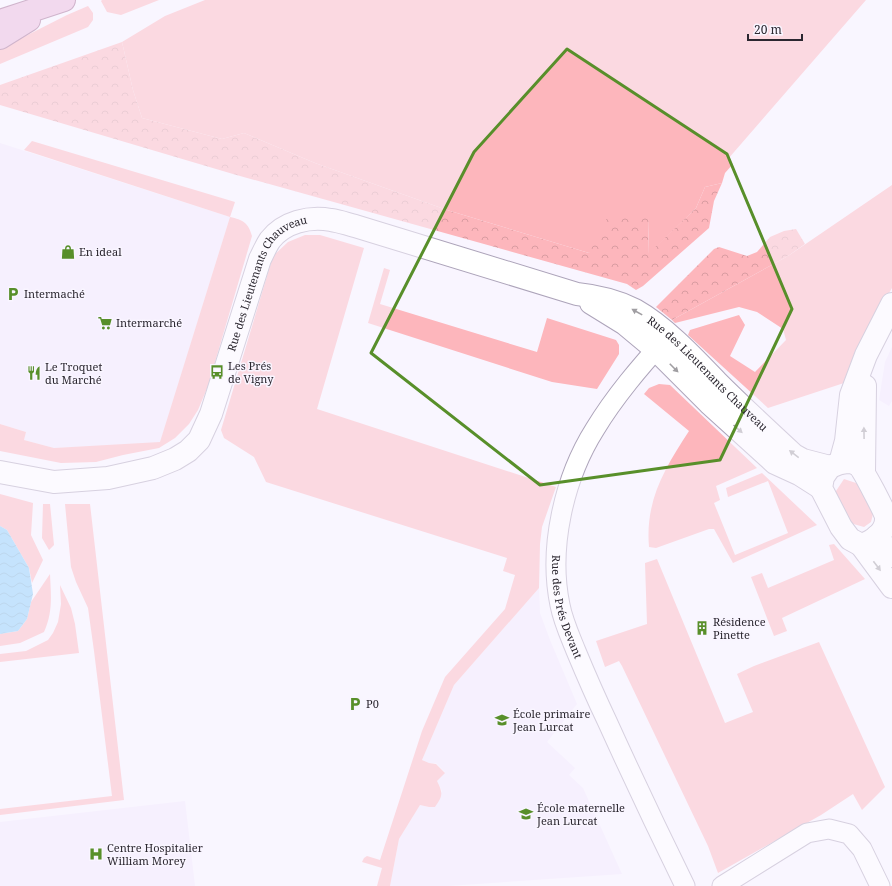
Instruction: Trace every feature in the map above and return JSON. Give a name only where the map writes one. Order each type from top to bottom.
[{"type":"main road","points":[[0,21],[58,2]]},
{"type":"main road","points":[[0,38],[58,2]]},
{"type":"street","name":"Rue des Lieutenants Chauveau","points":[[0,472],[54,482],[108,478],[153,468],[175,459],[188,451],[199,440],[212,414],[260,259],[265,249],[270,240],[282,229],[293,223],[317,218],[332,220],[577,294],[590,295],[605,299],[633,310],[649,320],[662,342],[709,403],[775,463],[799,474],[822,488]]},
{"type":"street","points":[[879,528],[850,539],[841,527],[822,488],[822,477],[835,465],[846,441],[851,394],[866,355],[892,304]]},
{"type":"street","name":"Rue des Lieutenants Chauveau","points":[[662,342],[692,356],[748,413],[794,454],[803,460],[835,465],[852,462],[858,465],[864,472]]},
{"type":"street","name":"Rue des Prés Devant","points":[[662,342],[611,404],[594,431],[579,461],[568,489],[558,529],[556,580],[560,605],[567,628],[588,680],[679,885]]},
{"type":"street","points":[[866,355],[864,472],[879,528],[892,587]]},
{"type":"street","points":[[879,528],[892,556]]},
{"type":"street","points":[[722,886],[807,833],[829,829],[849,834],[862,849],[880,886]]},
{"type":"highlighted area","points":[[567,49],[727,154],[792,309],[720,460],[540,485],[371,353],[474,152]]},
{"type":"shaded area","name":"Intermarché","points":[[0,143],[230,217],[160,443],[54,448],[24,440],[26,432],[0,424]]},
{"type":"shaded area","points":[[892,347],[892,401],[889,406],[879,400],[885,362]]},
{"type":"shaded area","points":[[539,588],[540,613],[577,704],[547,742],[575,768],[569,775],[583,788],[622,874],[448,886],[390,886],[399,839],[420,805],[429,807],[442,791],[437,781],[445,772],[436,763],[429,763],[422,760],[454,685]]},
{"type":"shaded area","name":"Centre Hospitalier William Morey","points":[[185,801],[195,886],[0,886],[0,822]]},
{"type":"green space","points":[[159,0],[121,15],[107,12],[101,1]]},
{"type":"green space","points":[[205,0],[866,0],[728,159],[733,164],[725,173],[722,183],[705,187],[696,208],[648,255],[649,218],[589,253],[447,210],[315,163],[244,133],[222,139],[142,118],[133,90],[122,42],[165,16]]},
{"type":"green space","points":[[88,6],[93,13],[93,20],[88,27],[0,64],[0,49]]},
{"type":"green space","points":[[122,42],[133,90],[142,118],[222,139],[244,133],[315,163],[447,210],[589,253],[607,218],[631,214],[649,218],[648,254],[696,208],[705,187],[722,183],[714,201],[709,228],[643,286],[636,290],[627,284],[233,174],[0,105],[0,85]]},
{"type":"green space","points":[[32,141],[235,202],[230,217],[24,150]]},
{"type":"green space","points":[[892,185],[892,288],[855,351],[847,382],[768,408],[688,335],[690,330],[739,315],[745,325],[730,356],[755,372],[786,340],[783,329],[757,312],[739,307],[675,323],[672,320],[788,256]]},
{"type":"green space","points":[[230,217],[244,222],[249,228],[252,236],[208,386],[198,410],[189,424],[175,438],[159,448],[96,462],[61,463],[0,451],[0,424],[26,432],[24,440],[54,448],[160,442]]},
{"type":"green space","points":[[796,229],[805,244],[788,256],[672,320],[656,307],[714,249],[719,247],[747,256],[757,252],[770,237],[784,231]]},
{"type":"green space","points":[[305,235],[320,235],[364,248],[317,409],[556,487],[542,527],[539,588],[454,685],[422,760],[436,764],[445,773],[437,781],[441,792],[441,797],[435,807],[420,805],[399,839],[390,886],[377,886],[382,868],[362,862],[367,856],[380,860],[422,731],[445,677],[505,609],[515,575],[503,571],[507,558],[266,482],[254,457],[224,438],[221,430],[273,256],[288,242]]},
{"type":"green space","points":[[384,268],[390,270],[380,304],[537,352],[547,318],[616,340],[619,345],[619,354],[597,389],[552,382],[368,323]]},
{"type":"green space","points":[[659,384],[670,385],[757,468],[716,486],[720,500],[714,503],[735,555],[788,533],[768,481],[728,497],[726,488],[762,473],[817,525],[733,563],[714,529],[709,529],[656,548],[649,547],[650,514],[658,485],[672,458],[689,431],[644,394],[649,388]]},
{"type":"green space","points":[[844,479],[862,486],[872,506],[873,514],[871,522],[864,527],[850,523],[834,494]]},
{"type":"green space","points":[[0,494],[33,503],[31,535],[43,560],[32,583],[29,568],[7,530],[0,526]]},
{"type":"green space","points":[[43,504],[50,504],[54,545],[49,550],[42,538]]},
{"type":"green space","points":[[65,504],[90,504],[124,800],[0,815],[0,809],[112,796],[88,608],[71,567]]},
{"type":"green space","points":[[834,544],[865,579],[782,618],[787,631],[774,636],[751,577],[762,573],[768,588],[834,560],[829,545]]},
{"type":"green space","points":[[657,559],[725,723],[753,712],[737,674],[754,666],[819,642],[885,787],[862,810],[853,794],[821,815],[718,873],[708,846],[622,666],[619,661],[605,667],[596,641],[647,624],[645,563]]},
{"type":"green space","points":[[50,574],[50,611],[44,632],[20,643],[0,646],[0,634],[18,631],[27,619],[31,602]]},
{"type":"green space","points":[[60,585],[71,608],[79,653],[0,662],[0,654],[26,651],[48,640],[58,622],[61,604]]},
{"type":"water","points":[[0,526],[7,530],[29,568],[33,594],[27,619],[18,631],[0,634]]},
{"type":"place","name":"En ideal","points":[[68,252]]},
{"type":"place","name":"Intermaché","points":[[13,294]]},
{"type":"place","name":"Intermarché","points":[[105,323]]},
{"type":"place","name":"Les Prés de Vigny","points":[[217,372]]},
{"type":"place","name":"Le Troquet du Marché","points":[[34,373]]},
{"type":"place","name":"Résidence Pinette","points":[[702,628]]},
{"type":"place","name":"P0","points":[[355,704]]},
{"type":"place","name":"École primaire Jean Lurcat","points":[[502,720]]},
{"type":"place","name":"École maternelle Jean Lurcat","points":[[526,814]]},
{"type":"place","name":"Centre Hospitalier William Morey","points":[[96,854]]}]
